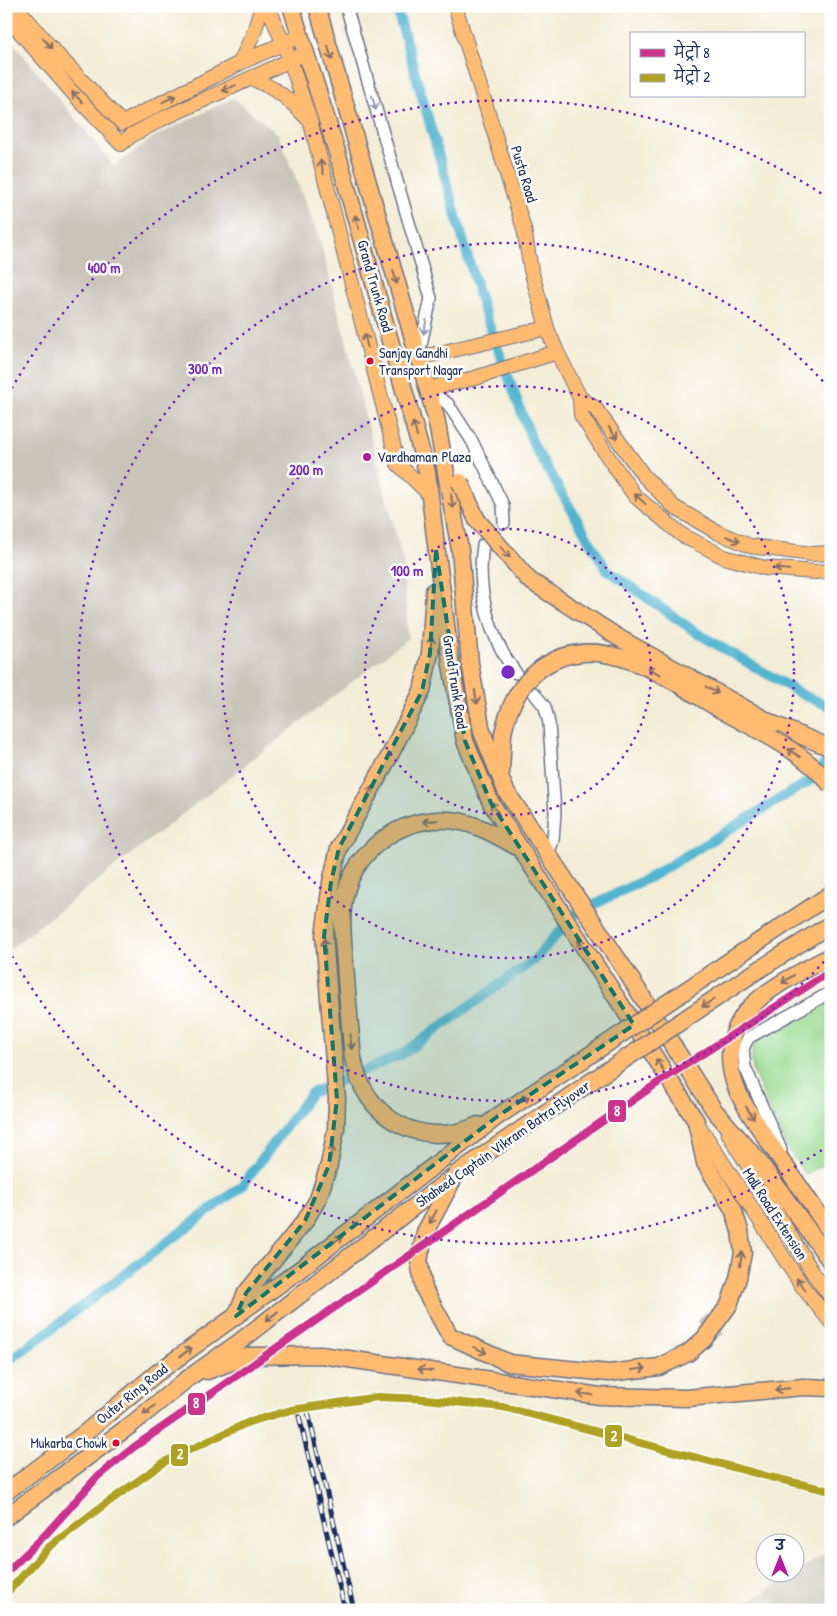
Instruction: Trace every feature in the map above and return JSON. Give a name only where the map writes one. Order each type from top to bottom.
[{"type":"highway","name":"Grand Trunk Road","points":[[291,6],[299,37],[297,57],[340,161],[427,472],[451,665],[465,741],[491,803],[696,1121]]},
{"type":"highway","name":"Grand Trunk Road","points":[[317,6],[440,436],[460,550],[470,663],[482,732],[506,790],[627,973],[714,1110],[756,1159],[831,1262]]},
{"type":"highway","points":[[440,436],[477,520],[529,580],[619,638],[771,723],[831,748]]},
{"type":"highway","points":[[236,1316],[246,1293],[305,1221],[318,1199],[329,1164],[336,1129],[337,1099],[324,936],[331,882],[339,848],[388,759],[422,691],[430,653],[436,550]]},
{"type":"highway","points":[[501,778],[503,733],[508,712],[517,693],[531,676],[548,664],[568,655],[583,653],[612,655],[650,668],[810,763],[831,785]]},
{"type":"highway","points":[[498,1116],[472,1128],[457,1132],[425,1133],[395,1122],[382,1113],[371,1101],[362,1088],[353,1058],[342,917],[350,879],[357,866],[369,850],[384,837],[403,827],[430,820],[456,821],[476,826],[523,850]]},
{"type":"highway","name":"Shaheed Captain Vikram Batra Flyover","points":[[236,1316],[299,1270],[498,1116],[828,892]]},
{"type":"highway","name":"Shaheed Captain Vikram Batra Flyover","points":[[186,1379],[238,1343],[456,1174],[809,936],[831,924]]},
{"type":"highway","points":[[809,936],[831,933]]},
{"type":"highway","points":[[831,956],[798,973],[759,998],[739,1022],[732,1042],[730,1062],[736,1088],[831,1233]]},
{"type":"highway","points":[[456,1174],[425,1232],[419,1261],[424,1289],[450,1336],[510,1363],[609,1373],[659,1367],[688,1353],[704,1339],[729,1305],[738,1278],[742,1253],[740,1231],[733,1209],[705,1163],[696,1121]]},
{"type":"highway","name":"Outer Ring Road","points":[[8,1491],[85,1433],[157,1374],[236,1316]]},
{"type":"highway","points":[[186,1379],[248,1356],[321,1355],[600,1396],[688,1398],[803,1387],[831,1388]]},
{"type":"highway","name":"Outer Ring Road","points":[[6,1517],[132,1424],[186,1379]]},
{"type":"main road","points":[[16,6],[51,48],[132,135]]},
{"type":"main road","points":[[240,63],[254,32],[262,6]]},
{"type":"main road","points":[[268,6],[283,43],[297,57],[310,120],[398,464],[430,495]]},
{"type":"main road","name":"Pusta Road","points":[[455,6],[524,229],[531,270],[547,328],[580,398]]},
{"type":"main road","points":[[6,16],[73,93],[121,144],[132,135],[207,97],[297,57]]},
{"type":"main road","points":[[111,133],[122,123],[240,63],[299,37]]},
{"type":"main road","points":[[251,78],[281,93],[310,120]]},
{"type":"main road","points":[[418,358],[547,328]]},
{"type":"main road","points":[[427,389],[475,378],[557,352]]},
{"type":"main road","points":[[580,398],[595,408],[644,475],[674,507],[717,532],[750,546],[812,554],[831,553]]},
{"type":"main road","points":[[580,398],[581,415],[636,496],[682,535],[724,557],[766,568],[815,572],[831,571]]},
{"type":"main road","name":"Mall Road Extension","points":[[714,1110],[813,1273],[831,1297]]},
{"type":"main road","name":"Mall Road Extension","points":[[696,1121],[802,1286],[831,1322]]},
{"type":"street","points":[[346,6],[431,298],[418,358]]},
{"type":"street","points":[[427,389],[448,404],[472,441],[503,505],[505,513],[504,523]]},
{"type":"street","points":[[483,545],[480,564],[482,590],[488,620],[504,658],[516,673]]},
{"type":"street","points":[[534,693],[545,707],[549,723],[555,822],[554,840],[548,855]]},
{"type":"street","points":[[790,1173],[745,1067],[743,1049],[748,1038],[831,992]]},
{"type":"highlighted area","points":[[436,550],[465,741],[491,803],[634,1025],[498,1116],[236,1316],[246,1293],[305,1221],[329,1165],[337,1099],[324,936],[331,882],[339,848],[422,691],[430,653]]},
{"type":"shaded area","points":[[6,34],[114,166],[154,137],[233,98],[278,134],[320,240],[403,562],[408,638],[6,952]]},
{"type":"shaded area","points":[[831,1550],[831,1610],[736,1610],[778,1584],[804,1584],[804,1568]]},
{"type":"green space","points":[[831,1000],[831,1160],[805,1175],[786,1146],[754,1073],[752,1054],[754,1046],[761,1038],[791,1020]]},
{"type":"waterway","points":[[396,6],[482,306],[534,446],[606,569],[697,633],[803,695],[831,707]]},
{"type":"waterway","points":[[6,1363],[242,1186],[311,1093],[401,1055],[534,960],[575,914],[654,875],[811,780],[831,757]]},
{"type":"tunnel","points":[[703,1318],[719,1337]]},
{"type":"railway","points":[[308,1412],[354,1610]]},
{"type":"railway","points":[[299,1416],[345,1610]]},
{"type":"metro line","name":"8","points":[[6,1573],[46,1534],[98,1476],[134,1447],[659,1082],[831,971]]},
{"type":"metro line","name":"2","points":[[6,1594],[48,1548],[97,1510],[166,1461],[249,1422],[291,1410],[378,1397],[426,1399],[503,1407],[770,1477],[831,1491]]},
{"type":"place","name":"Sanjay Gandhi Transport Nagar","points":[[370,361]]},
{"type":"place","name":"Vardhaman Plaza","points":[[367,457]]},
{"type":"place","name":"Mukarba Chowk","points":[[116,1443]]}]
